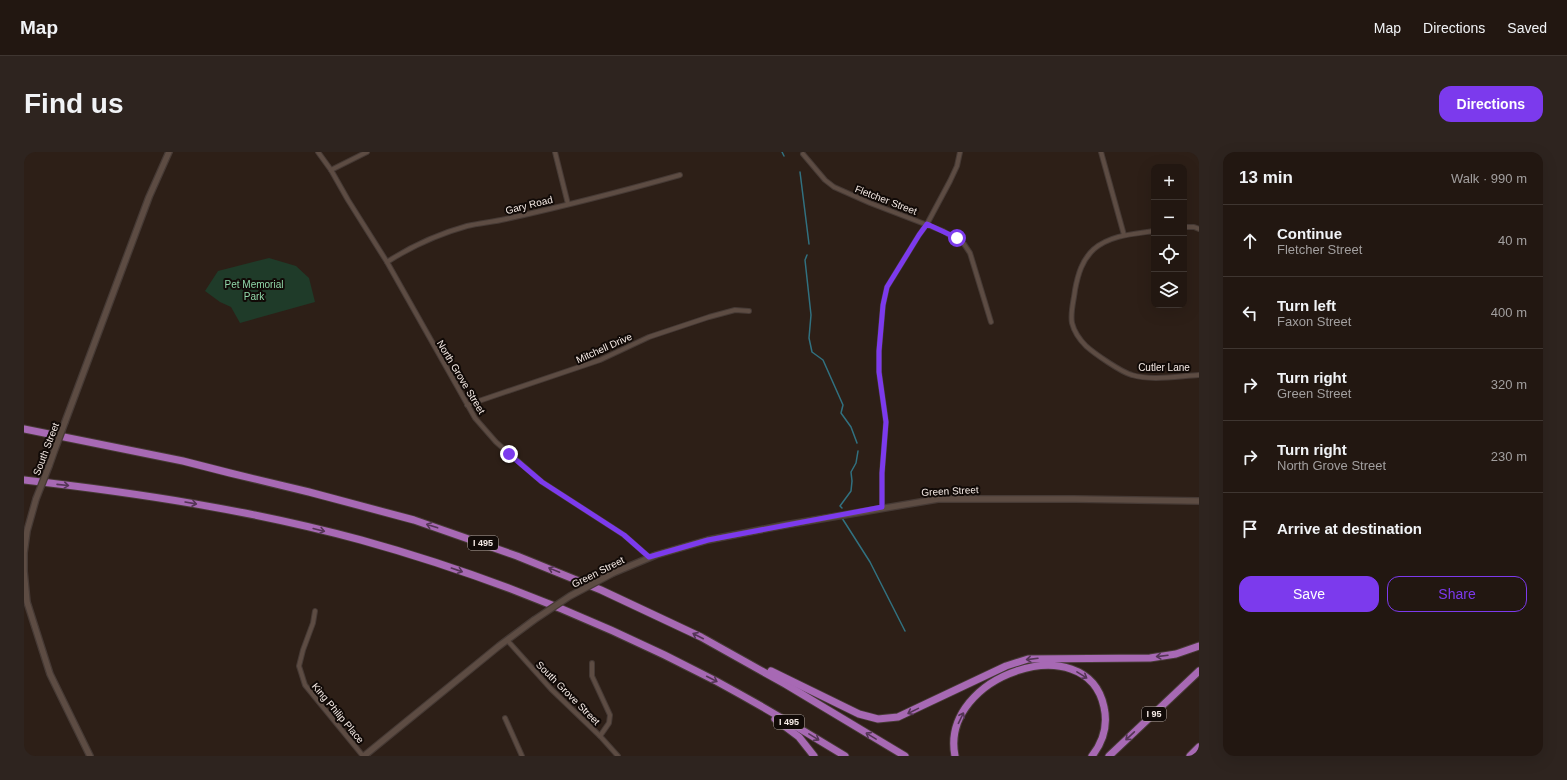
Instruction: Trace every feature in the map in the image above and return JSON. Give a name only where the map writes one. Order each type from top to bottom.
[{"type":"highway","name":"I 495","points":[[24,429],[183,461],[310,492],[414,520],[483,543],[568,576],[649,612],[718,646],[779,680],[905,756]]},
{"type":"highway","name":"I 495","points":[[24,480],[146,495],[212,506],[297,524],[395,550],[481,578],[566,611],[650,648],[732,690],[845,756]]},
{"type":"highway","points":[[718,646],[859,714],[882,720],[906,715],[1002,668],[1023,660],[1041,658],[1154,657],[1176,654],[1199,646]]},
{"type":"highway","points":[[955,756],[954,740],[958,724],[965,709],[977,694],[992,681],[1008,673],[1025,668],[1041,666],[1063,668],[1078,672],[1089,680],[1100,694],[1105,711],[1105,726],[1102,740],[1092,756]]},
{"type":"highway","name":"I 95","points":[[1109,756],[1199,671]]},
{"type":"highway","points":[[732,690],[796,734],[805,743],[814,756]]},
{"type":"highway","points":[[1190,756],[1199,747]]},
{"type":"main road","name":"South Street","points":[[90,756],[50,674],[27,602],[24,553],[27,531],[36,499],[149,197],[169,152]]},
{"type":"main road","name":"Green Street","points":[[363,756],[534,620],[566,598],[612,573],[649,557],[708,540],[882,507],[938,499],[1199,501]]},
{"type":"street","name":"North Grove Street","points":[[318,152],[331,170],[387,262],[467,405],[476,418],[496,442],[542,482],[624,535],[649,557]]},
{"type":"street","points":[[331,170],[367,152]]},
{"type":"street","points":[[554,152],[568,204]]},
{"type":"street","points":[[882,507],[882,473],[886,422],[879,372],[879,351],[883,305],[887,287],[927,224],[950,182],[957,166],[960,152]]},
{"type":"street","points":[[1101,152],[1124,235]]},
{"type":"street","name":"Fletcher Street","points":[[803,154],[825,180],[834,187],[870,203],[927,224],[957,238],[964,244],[970,253],[991,322]]},
{"type":"street","name":"Gary Road","points":[[387,262],[428,239],[465,227],[627,190],[680,175]]},
{"type":"street","points":[[1187,227],[1199,229]]},
{"type":"street","name":"Cutler Lane","points":[[1151,230],[1124,235],[1108,240],[1087,257],[1080,267],[1077,279],[1072,312],[1074,329],[1086,346],[1124,371],[1133,375],[1147,377],[1199,375]]},
{"type":"street","name":"Mitchell Drive","points":[[467,405],[600,360],[649,336],[735,310],[749,310]]},
{"type":"street","name":"King Philip Place","points":[[315,611],[313,623],[302,650],[299,666],[304,685],[363,756]]},
{"type":"street","name":"South Grove Street","points":[[507,640],[551,689],[600,736],[618,756]]},
{"type":"street","points":[[592,663],[592,676],[610,715],[609,723],[600,736]]},
{"type":"street","points":[[505,718],[522,756]]},
{"type":"green space","name":"Pet Memorial Park","points":[[269,258],[296,266],[309,278],[315,302],[240,323],[231,307],[220,302],[205,291],[218,271]]},
{"type":"waterway","points":[[782,152],[784,156]]},
{"type":"waterway","points":[[800,172],[809,244]]},
{"type":"waterway","points":[[807,255],[805,260],[811,315],[809,338],[812,352],[823,360],[843,405],[841,413],[851,427],[857,443]]},
{"type":"waterway","points":[[842,508],[840,506],[851,491],[851,472],[856,463],[858,451]]},
{"type":"waterway","points":[[842,518],[870,562],[905,631]]},
{"type":"route","points":[[509,454],[542,482],[624,535],[649,557],[708,540],[785,524],[882,507],[882,473],[886,422],[879,372],[879,351],[883,305],[887,287],[927,224],[957,238]]}]
